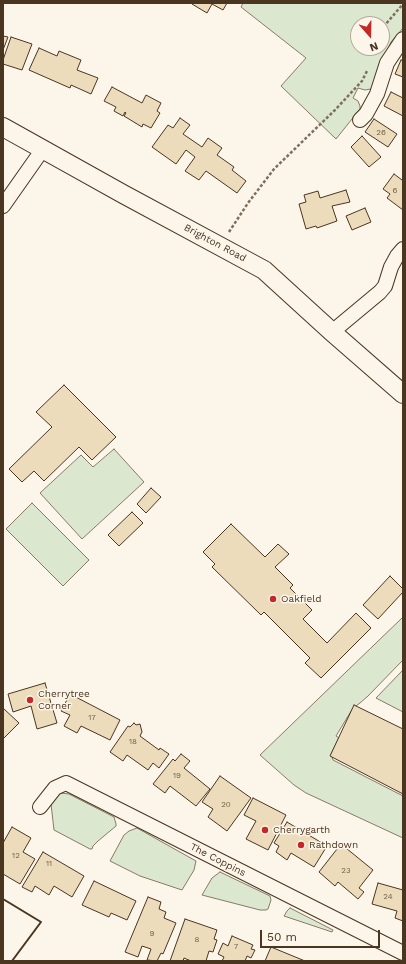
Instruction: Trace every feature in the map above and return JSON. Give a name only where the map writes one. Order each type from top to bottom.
[{"type":"street","points":[[360,120],[366,114],[377,94],[387,63],[403,39]]},
{"type":"street","name":"Brighton Road","points":[[3,127],[264,270],[403,394]]},
{"type":"street","points":[[3,206],[43,149]]},
{"type":"street","points":[[332,332],[380,292],[385,286],[391,267],[403,249]]},
{"type":"street","name":"The Coppins","points":[[40,807],[55,788],[66,783],[403,953]]},
{"type":"path","points":[[390,19],[403,4]]},
{"type":"path","points":[[220,245],[248,203],[274,169],[335,110],[362,81],[368,69]]},
{"type":"green space","points":[[243,3],[403,3],[403,28],[390,44],[390,16],[350,16],[350,56],[385,56],[371,89],[365,90],[358,88],[353,98],[358,101],[360,109],[336,139],[281,86],[306,58],[241,7]]},
{"type":"green space","points":[[114,449],[144,482],[82,539],[40,493],[81,455],[93,467]]},
{"type":"green space","points":[[32,503],[89,560],[63,586],[6,529]]},
{"type":"green space","points":[[403,617],[403,660],[368,696],[353,708],[336,736],[339,738],[331,754],[333,760],[403,796],[403,838],[306,793],[294,785],[260,755]]},
{"type":"green space","points":[[403,670],[403,712],[376,698]]},
{"type":"green space","points":[[58,794],[69,794],[114,817],[116,826],[98,841],[92,849],[54,830],[51,804]]},
{"type":"green space","points":[[137,828],[196,861],[194,870],[182,890],[140,876],[110,861],[124,835]]},
{"type":"green space","points":[[220,872],[270,896],[271,900],[268,909],[260,910],[202,895],[212,878]]},
{"type":"green space","points":[[290,908],[333,930],[332,932],[284,916]]},
{"type":"building","points":[[227,3],[223,10],[212,4],[207,13],[192,4]]},
{"type":"building","points":[[3,36],[8,37],[3,50]]},
{"type":"building","points":[[11,37],[32,44],[22,70],[3,64]]},
{"type":"building","points":[[39,48],[57,56],[59,51],[81,60],[77,70],[98,78],[91,94],[71,85],[70,88],[29,70]]},
{"type":"building","points":[[401,60],[403,61],[403,77],[395,74]]},
{"type":"building","points":[[112,87],[142,103],[146,95],[161,103],[157,111],[160,113],[151,128],[143,124],[142,127],[124,116],[126,113],[125,112],[123,116],[114,111],[116,107],[104,101]]},
{"type":"building","points":[[391,92],[403,98],[403,116],[384,106]]},
{"type":"building","points":[[180,118],[190,125],[183,134],[202,147],[208,138],[222,148],[217,155],[234,167],[232,170],[246,181],[237,193],[206,171],[199,180],[185,171],[195,157],[186,150],[176,164],[152,147],[168,125],[173,128]]},
{"type":"building","points":[[374,119],[397,134],[388,147],[365,132]]},
{"type":"building","points":[[362,136],[381,157],[369,167],[351,147]]},
{"type":"building","points":[[394,174],[402,180],[403,179],[403,210],[387,198],[390,194],[383,189]]},
{"type":"building","points":[[346,190],[350,202],[332,206],[337,221],[317,228],[316,226],[306,229],[299,204],[306,202],[304,195],[318,191],[320,198]]},
{"type":"building","points":[[365,208],[371,222],[352,230],[346,216]]},
{"type":"building","points":[[64,385],[116,437],[92,460],[79,447],[44,481],[34,471],[22,482],[9,469],[52,427],[36,412]]},
{"type":"building","points":[[151,488],[161,497],[146,513],[137,504]]},
{"type":"building","points":[[132,512],[143,523],[119,546],[108,535]]},
{"type":"building","name":"Oakfield","points":[[231,524],[265,557],[278,544],[289,554],[275,567],[293,585],[290,588],[312,610],[303,619],[327,643],[356,613],[371,628],[321,678],[305,663],[310,658],[264,612],[261,615],[212,567],[215,564],[203,552]]},
{"type":"building","points":[[390,576],[403,589],[403,592],[378,619],[363,605]]},
{"type":"building","name":"Cherrytree Corner","points":[[45,683],[57,723],[37,729],[31,706],[13,712],[8,694]]},
{"type":"building","points":[[70,694],[120,720],[110,740],[81,726],[77,733],[64,726],[70,715],[61,711]]},
{"type":"building","points":[[354,705],[403,729],[403,794],[330,756]]},
{"type":"building","points":[[3,708],[19,723],[3,739]]},
{"type":"building","points":[[134,723],[136,725],[140,724],[142,732],[140,736],[159,750],[160,748],[169,754],[159,768],[153,763],[148,770],[127,755],[123,761],[110,752],[128,726],[130,727]]},
{"type":"building","points":[[181,754],[190,761],[184,768],[210,789],[196,806],[170,786],[165,793],[153,784],[173,759],[175,761]]},
{"type":"building","points":[[220,776],[251,798],[227,831],[208,817],[213,809],[202,802]]},
{"type":"building","name":"Cherrygarth","points":[[253,798],[286,815],[268,850],[246,839],[256,821],[244,815]]},
{"type":"building","name":"Rathdown","points":[[287,822],[327,846],[314,867],[291,853],[287,860],[276,852],[279,846],[274,843]]},
{"type":"building","points":[[12,827],[31,838],[23,852],[35,859],[20,884],[3,874],[3,843]]},
{"type":"building","points":[[341,844],[373,870],[359,888],[364,892],[358,899],[338,882],[335,886],[319,872]]},
{"type":"building","points":[[43,852],[84,876],[72,897],[54,886],[49,895],[35,886],[32,892],[22,887]]},
{"type":"building","points":[[94,881],[136,901],[127,920],[111,913],[109,917],[82,905]]},
{"type":"building","points":[[378,883],[403,890],[403,921],[395,918],[397,911],[372,904]]},
{"type":"building","points":[[148,897],[161,902],[159,909],[166,912],[164,918],[176,923],[163,954],[161,953],[157,961],[147,960],[151,949],[142,946],[138,957],[125,952]]},
{"type":"building","points":[[185,919],[217,930],[214,939],[217,940],[213,952],[209,951],[206,961],[191,961],[184,958],[183,961],[170,961]]},
{"type":"building","points":[[232,936],[253,945],[251,949],[255,950],[251,958],[247,956],[245,961],[222,961],[224,957],[218,954],[223,943],[228,946]]},
{"type":"building","points":[[271,947],[305,961],[265,961]]},
{"type":"wall","points":[[3,899],[41,922],[12,961]]},
{"type":"place","name":"Oakfield","points":[[273,599]]},
{"type":"place","name":"Cherrytree Corner","points":[[30,700]]},
{"type":"place","name":"Cherrygarth","points":[[265,830]]},
{"type":"place","name":"Rathdown","points":[[301,845]]}]
